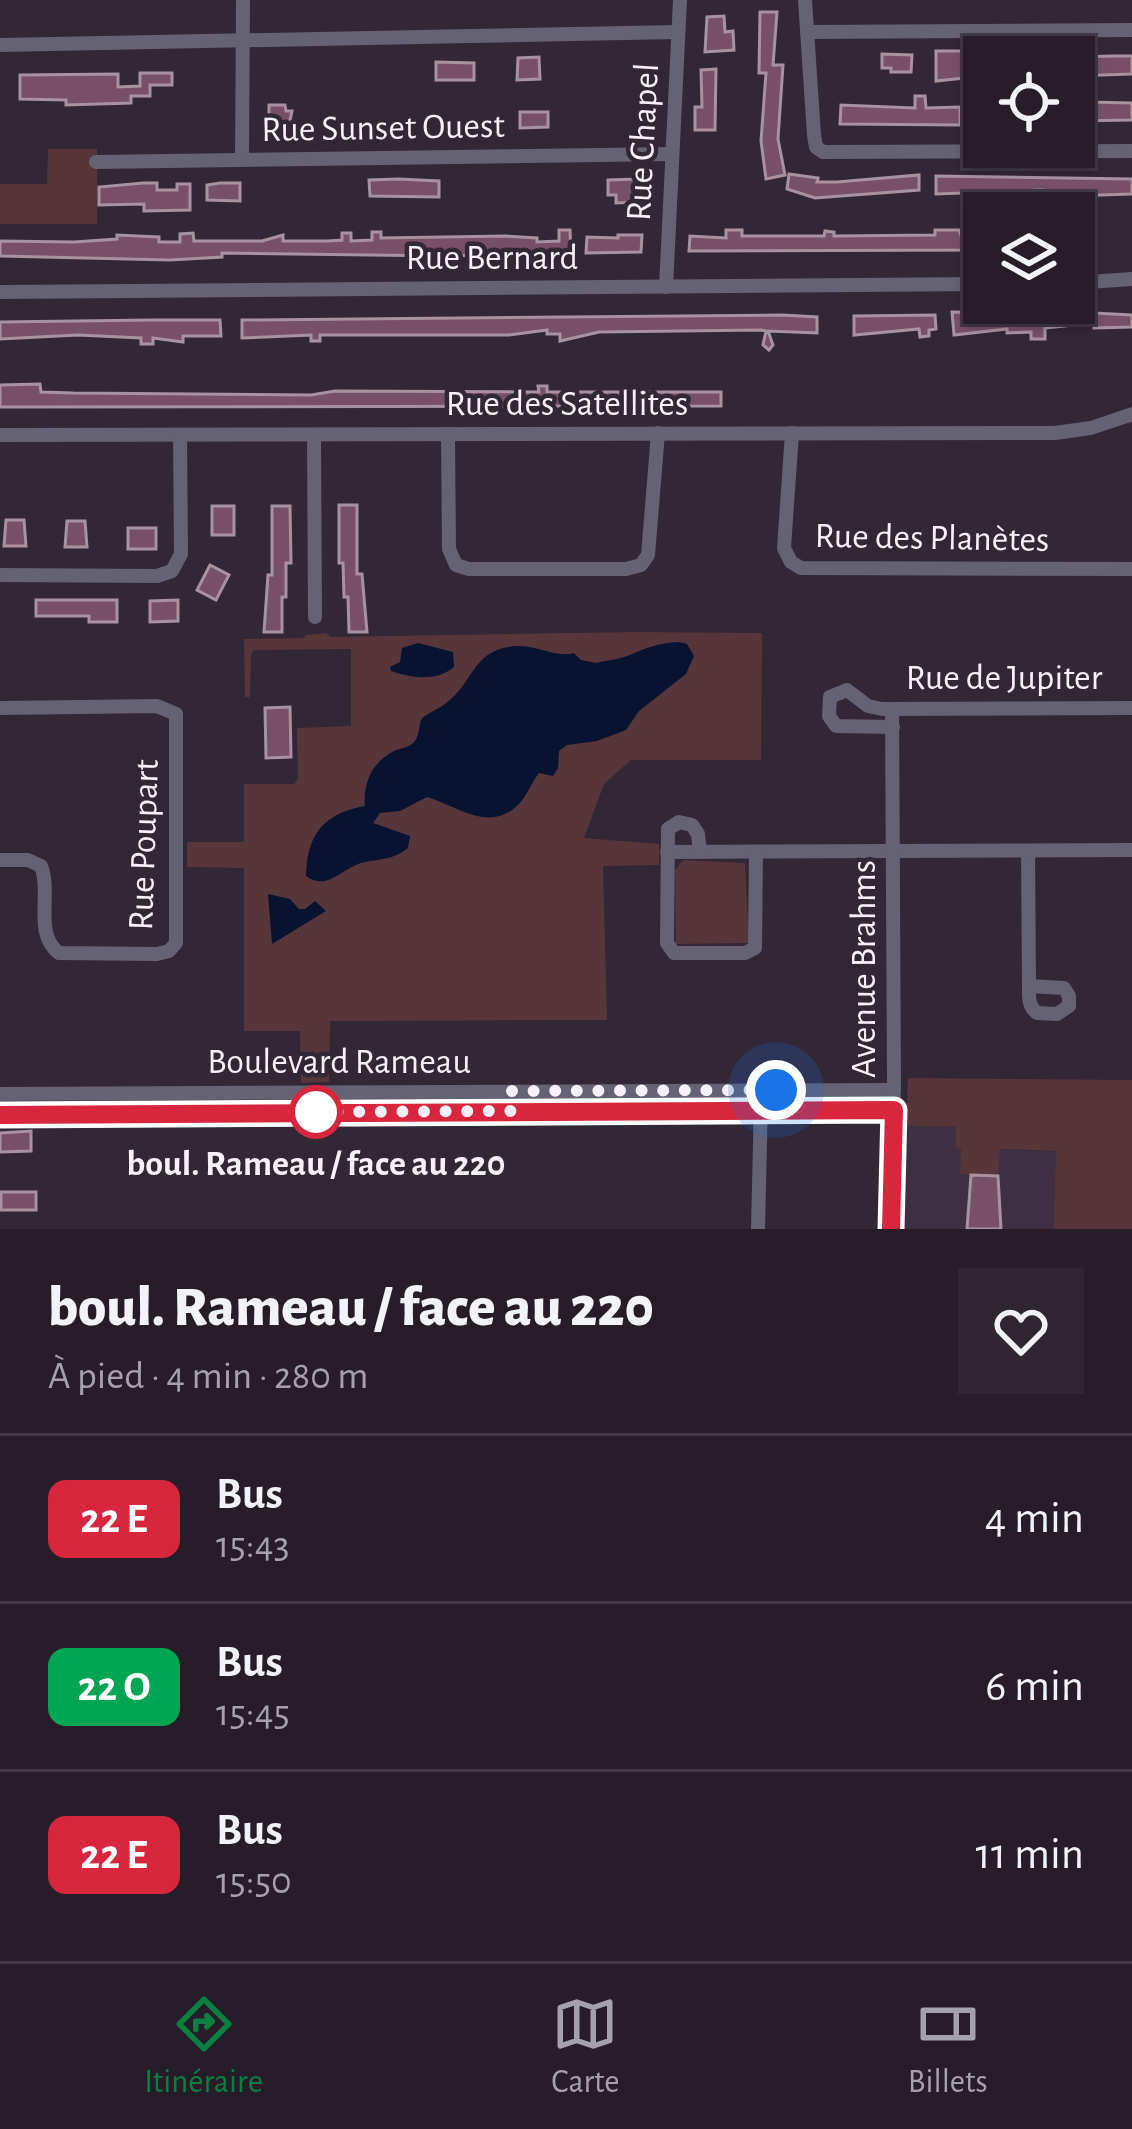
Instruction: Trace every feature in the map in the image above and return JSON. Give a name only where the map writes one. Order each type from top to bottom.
[{"type":"street","points":[[242,160],[243,0]]},
{"type":"street","name":"Rue Chapel","points":[[666,287],[680,0]]},
{"type":"street","points":[[805,0],[819,150],[1132,151]]},
{"type":"street","points":[[807,32],[1132,30]]},
{"type":"street","points":[[0,45],[678,32]]},
{"type":"street","name":"Rue Sunset Ouest","points":[[96,162],[671,154]]},
{"type":"street","points":[[1095,282],[1132,279]]},
{"type":"street","name":"Rue Bernard","points":[[0,292],[963,284]]},
{"type":"street","name":"Rue des Satellites","points":[[0,435],[1055,434],[1132,414]]},
{"type":"street","name":"Rue des Planètes","points":[[792,433],[784,548],[801,568],[1132,569]]},
{"type":"street","points":[[448,434],[449,549],[456,565],[469,569],[626,569],[641,565],[648,555],[658,434]]},
{"type":"street","points":[[0,575],[158,576],[172,571],[181,554],[180,435]]},
{"type":"street","points":[[314,435],[315,617]]},
{"type":"street","name":"Rue de Jupiter","points":[[892,727],[836,726],[829,716],[833,693],[847,690],[871,707],[892,709],[1132,708]]},
{"type":"street","name":"Rue Poupart","points":[[0,707],[157,706],[174,711],[178,722],[178,938],[169,951],[151,955],[55,951],[45,935],[41,866],[28,860],[0,860]]},
{"type":"street","name":"Avenue Brahms","points":[[890,1229],[892,709]]},
{"type":"street","points":[[700,852],[698,834],[685,822],[668,829],[667,944],[677,953],[745,953],[755,948],[756,852]]},
{"type":"street","points":[[1028,850],[1029,986]]},
{"type":"street","points":[[667,852],[1132,850]]},
{"type":"street","points":[[758,1229],[761,1090]]},
{"type":"street","name":"Boulevard Rameau","points":[[0,1094],[894,1090]]},
{"type":"street","points":[[316,1091],[316,1112]]},
{"type":"street","points":[[511,1091],[511,1111]]},
{"type":"street","points":[[74,1094],[74,1114]]},
{"type":"street","name":"Boulevard Rameau","points":[[0,1115],[894,1110]]},
{"type":"shaded area","points":[[48,149],[97,149],[97,224],[0,224],[0,184],[47,184]]},
{"type":"shaded area","points":[[326,633],[330,637],[762,633],[761,760],[631,760],[604,784],[584,838],[659,844],[659,865],[603,866],[607,1020],[330,1021],[329,1082],[301,1083],[300,1031],[244,1031],[244,868],[187,867],[187,842],[244,842],[244,784],[294,784],[298,779],[297,728],[351,726],[351,649],[254,650],[250,697],[245,697],[244,639]]},
{"type":"shaded area","points":[[683,860],[745,863],[749,943],[676,944],[675,870]]},
{"type":"shaded area","points":[[908,1078],[1132,1080],[1132,1229],[1054,1229],[1056,1151],[1000,1149],[998,1176],[960,1174],[956,1127],[906,1126]]},
{"type":"shaded area","points":[[906,1126],[956,1127],[957,1148],[1111,1153],[1108,1229],[903,1229]]},
{"type":"water","points":[[679,642],[687,644],[694,656],[686,674],[639,711],[626,730],[559,751],[553,776],[539,773],[507,813],[473,815],[427,797],[400,811],[380,813],[373,823],[410,836],[402,852],[361,863],[327,880],[306,876],[310,848],[321,828],[339,814],[365,806],[365,790],[374,768],[415,741],[422,718],[456,695],[492,652],[519,646],[574,653],[581,660],[597,663]]},
{"type":"water","points":[[418,643],[453,652],[454,667],[424,677],[391,671],[400,662],[402,648]]},
{"type":"water","points":[[268,894],[290,899],[299,909],[315,901],[326,911],[272,944]]},
{"type":"building","points":[[760,12],[777,12],[773,65],[783,65],[778,139],[785,175],[766,179],[761,141],[766,73],[759,73]]},
{"type":"building","points":[[724,16],[725,32],[733,31],[734,50],[705,52],[707,17]]},
{"type":"building","points":[[936,51],[963,51],[963,78],[936,81]]},
{"type":"building","points":[[882,54],[912,55],[911,72],[882,68]]},
{"type":"building","points":[[1132,56],[1132,74],[1095,75],[1095,57]]},
{"type":"building","points":[[539,57],[540,79],[517,80],[518,58]]},
{"type":"building","points":[[436,62],[474,63],[474,80],[436,80]]},
{"type":"building","points":[[716,69],[715,130],[695,130],[695,107],[702,107],[701,70]]},
{"type":"building","points":[[140,73],[172,73],[172,85],[150,85],[150,96],[131,96],[131,103],[66,105],[66,100],[20,99],[20,75],[118,74],[118,87],[140,86]]},
{"type":"building","points":[[915,96],[925,96],[926,108],[960,107],[960,125],[840,124],[841,105],[915,108]]},
{"type":"building","points":[[1095,102],[1132,103],[1132,120],[1095,121]]},
{"type":"building","points":[[269,105],[285,105],[286,111],[292,111],[288,130],[269,131]]},
{"type":"building","points":[[520,112],[548,112],[548,127],[520,128]]},
{"type":"building","points":[[789,174],[818,178],[817,182],[919,175],[919,190],[815,198],[787,189]]},
{"type":"building","points":[[936,176],[1132,179],[1132,194],[1042,190],[936,194]]},
{"type":"building","points":[[637,179],[638,202],[616,203],[616,195],[608,195],[608,180]]},
{"type":"building","points":[[369,180],[439,181],[439,197],[370,196]]},
{"type":"building","points":[[157,183],[157,190],[190,184],[190,210],[99,205],[99,187]]},
{"type":"building","points":[[240,183],[240,201],[207,200],[207,185]]},
{"type":"building","points":[[559,230],[570,230],[571,253],[222,253],[222,257],[170,260],[0,256],[0,241],[74,242],[117,239],[117,235],[159,237],[159,242],[180,242],[180,234],[193,233],[194,241],[262,241],[283,235],[283,241],[328,241],[342,240],[342,233],[351,233],[351,241],[372,240],[372,232],[381,232],[381,238],[506,236],[537,238],[537,242],[559,241]]},
{"type":"building","points":[[726,230],[742,230],[742,236],[824,236],[825,231],[834,236],[935,235],[935,230],[959,230],[963,250],[689,251],[690,236],[726,238]]},
{"type":"building","points":[[642,235],[641,252],[586,253],[587,237]]},
{"type":"building","points":[[952,312],[963,312],[963,324],[1066,324],[1045,328],[1045,339],[1031,339],[1031,332],[1007,333],[1007,329],[954,335]]},
{"type":"building","points":[[1095,313],[1132,315],[1132,327],[1094,328]]},
{"type":"building","points":[[935,315],[936,329],[929,330],[929,336],[920,337],[919,329],[854,335],[854,316]]},
{"type":"building","points":[[817,317],[817,333],[768,331],[773,345],[769,350],[763,345],[766,331],[761,330],[599,332],[560,341],[560,334],[547,334],[547,330],[509,335],[320,335],[320,341],[311,341],[311,335],[242,338],[242,320]]},
{"type":"building","points":[[220,320],[221,336],[183,336],[183,342],[153,338],[153,344],[141,344],[141,338],[78,335],[0,339],[0,322]]},
{"type":"building","points":[[40,384],[41,392],[311,395],[335,391],[539,392],[538,386],[547,386],[547,392],[721,392],[721,406],[0,407],[0,385]]},
{"type":"building","points":[[339,505],[357,505],[357,574],[362,574],[367,632],[349,632],[348,597],[344,597],[343,563],[339,563]]},
{"type":"building","points":[[212,506],[234,506],[234,535],[212,535]]},
{"type":"building","points":[[272,506],[290,506],[291,563],[286,563],[282,632],[264,632],[268,575],[272,575]]},
{"type":"building","points":[[6,520],[24,520],[26,546],[4,546]]},
{"type":"building","points":[[67,521],[85,521],[87,547],[65,547]]},
{"type":"building","points":[[128,528],[156,528],[156,549],[128,549]]},
{"type":"building","points":[[210,565],[229,575],[216,600],[197,590]]},
{"type":"building","points":[[36,600],[117,600],[117,622],[89,622],[89,616],[36,616]]},
{"type":"building","points":[[178,600],[178,621],[150,622],[150,601]]},
{"type":"building","points":[[290,707],[291,757],[266,758],[265,708]]},
{"type":"building","points":[[31,1131],[31,1151],[0,1152],[0,1133]]},
{"type":"building","points":[[971,1175],[998,1176],[1001,1229],[967,1229]]},
{"type":"building","points":[[1,1192],[36,1192],[36,1210],[1,1210]]},
{"type":"bus line","points":[[0,1115],[894,1110],[891,1229]]},
{"type":"place","name":"boul. Rameau / face au 220","points":[[316,1112]]},
{"type":"route","points":[[316,1112],[511,1111],[511,1091],[776,1090]]}]
